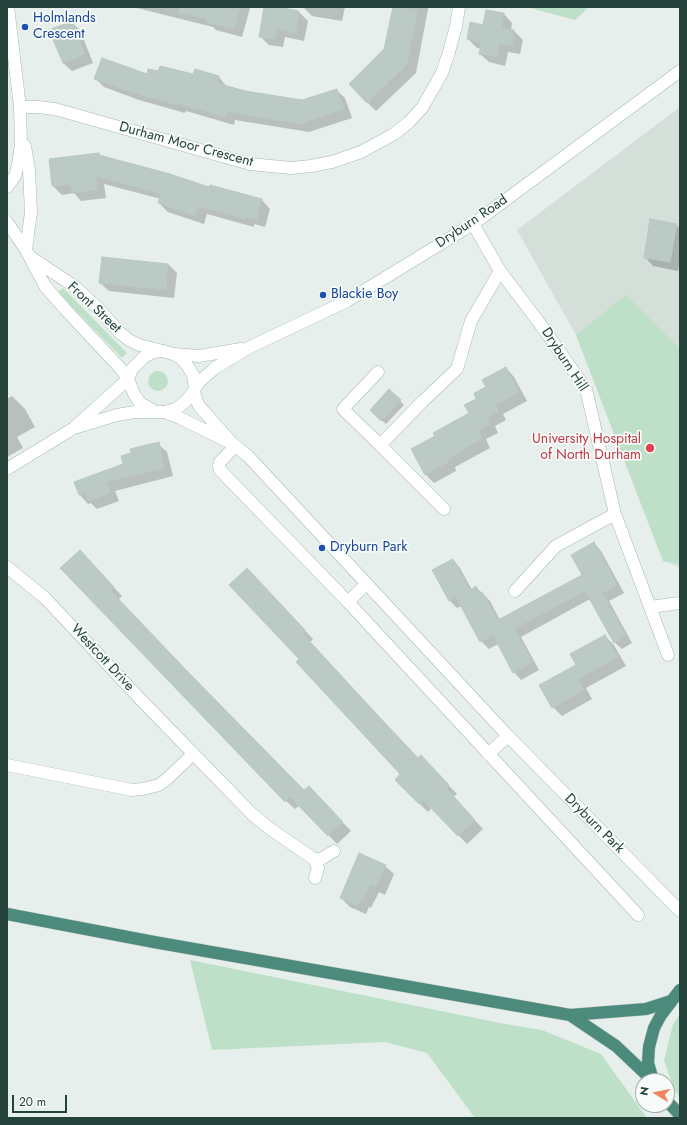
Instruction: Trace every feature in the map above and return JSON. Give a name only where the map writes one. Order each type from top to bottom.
[{"type":"highway","points":[[8,915],[570,1015],[646,1009],[671,1001]]},
{"type":"highway","points":[[651,1073],[648,1063],[649,1046],[654,1028],[661,1015],[680,990]]},
{"type":"highway","points":[[570,1015],[616,1046],[645,1073]]},
{"type":"street","points":[[8,7],[20,113],[29,170],[30,212],[28,253]]},
{"type":"street","name":"Durham Moor Crescent","points":[[20,113],[38,107],[55,109],[250,164],[291,168],[332,162],[361,152],[394,134],[409,122],[422,108],[442,73],[452,39],[459,7]]},
{"type":"street","name":"Dryburn Road","points":[[194,390],[216,368],[248,348],[347,301],[473,224],[680,71]]},
{"type":"street","points":[[7,187],[15,176],[21,155],[20,113]]},
{"type":"street","name":"Front Street","points":[[7,222],[28,253],[45,286],[114,361],[128,379]]},
{"type":"street","name":"Dryburn Hill","points":[[473,224],[500,271],[538,321],[586,389],[615,514],[668,655]]},
{"type":"street","name":"Front Street","points":[[28,253],[45,268],[75,287],[98,308],[120,333],[129,340],[168,352]]},
{"type":"street","points":[[380,445],[422,401],[457,369],[471,320],[500,271]]},
{"type":"street","name":"Dryburn Road","points":[[168,352],[199,356],[248,348]]},
{"type":"street","points":[[7,469],[74,428],[128,379],[132,369],[144,356],[153,352],[168,352],[181,358],[193,375],[194,390],[190,397],[181,406],[172,411],[135,412],[117,415],[74,428]]},
{"type":"street","points":[[378,372],[343,409],[444,509]]},
{"type":"street","points":[[128,379],[134,394],[140,403],[159,412]]},
{"type":"street","name":"Dryburn Park","points":[[194,390],[199,406],[234,445],[248,456],[508,736],[680,911]]},
{"type":"street","name":"Dryburn Park","points":[[159,412],[180,418],[234,445]]},
{"type":"street","name":"Dryburn Park","points":[[234,445],[220,462],[220,470],[348,602],[638,915]]},
{"type":"street","points":[[515,591],[556,546],[615,514]]},
{"type":"street","name":"Westcott Drive","points":[[7,567],[45,598],[252,814],[269,828],[314,859]]},
{"type":"street","points":[[348,602],[366,584]]},
{"type":"street","points":[[650,607],[680,603]]},
{"type":"street","points":[[488,754],[508,736]]},
{"type":"street","points":[[7,764],[132,790],[159,785],[193,754]]},
{"type":"street","points":[[315,878],[318,868],[314,859],[321,859],[334,851]]},
{"type":"shaded area","name":"University Hospital of North Durham","points":[[680,107],[680,567],[663,561],[576,335],[517,230]]},
{"type":"green space","points":[[527,7],[589,7],[575,20]]},
{"type":"green space","points":[[63,288],[127,353],[122,358],[58,292]]},
{"type":"green space","points":[[626,295],[680,349],[680,563],[663,561],[576,335]]},
{"type":"green space","points":[[158,371],[165,374],[168,381],[165,388],[158,391],[151,388],[148,381],[151,374]]},
{"type":"green space","points":[[190,960],[505,1024],[542,1030],[601,1054],[635,1101],[635,1113],[643,1113],[647,1118],[475,1118],[427,1053],[385,1042],[212,1050]]},
{"type":"green space","points":[[680,1014],[680,1097],[675,1091],[675,1073],[668,1073],[664,1061],[673,1024]]},
{"type":"building","points":[[179,7],[240,7],[234,29],[206,22],[207,19],[179,13]]},
{"type":"building","points":[[264,7],[277,7],[299,11],[296,33],[277,29],[275,39],[259,37]]},
{"type":"building","points":[[393,7],[404,7],[418,10],[407,64],[367,103],[349,84],[384,49]]},
{"type":"building","points":[[486,10],[504,13],[502,28],[514,30],[512,46],[499,44],[497,57],[479,54],[481,42],[467,39],[470,22],[483,25]]},
{"type":"building","points":[[72,21],[85,54],[63,63],[49,30]]},
{"type":"building","points":[[102,58],[147,74],[148,69],[158,71],[160,66],[193,74],[195,69],[219,76],[217,83],[245,91],[302,100],[337,89],[344,109],[300,124],[227,112],[225,117],[128,91],[94,79]]},
{"type":"building","points":[[99,153],[99,155],[170,174],[209,187],[210,185],[262,199],[257,219],[246,216],[246,219],[198,206],[195,216],[158,203],[161,194],[96,176],[97,190],[72,193],[71,184],[52,186],[49,159]]},
{"type":"building","points":[[650,219],[677,224],[670,262],[644,258]]},
{"type":"building","points":[[102,257],[168,264],[166,290],[99,283]]},
{"type":"building","points":[[506,367],[519,392],[495,405],[499,411],[487,418],[490,424],[478,430],[482,439],[447,459],[448,462],[425,475],[411,449],[435,436],[433,433],[469,413],[464,405],[476,399],[474,393],[486,387],[482,380]]},
{"type":"building","points":[[389,389],[401,400],[381,421],[370,410]]},
{"type":"building","points":[[159,442],[165,468],[107,482],[111,493],[88,501],[85,493],[79,495],[74,482],[123,464],[121,456],[131,453],[130,449]]},
{"type":"building","points":[[594,542],[617,585],[602,593],[626,636],[614,643],[585,591],[514,629],[533,662],[513,673],[493,635],[480,642],[456,597],[449,601],[432,570],[453,559],[470,590],[476,586],[480,593],[482,592],[498,620],[582,575],[571,555]]},
{"type":"building","points":[[80,550],[114,587],[110,590],[188,672],[304,790],[309,786],[343,822],[328,836],[290,797],[285,802],[60,568]]},
{"type":"building","points":[[247,568],[305,630],[302,633],[371,708],[418,758],[421,755],[449,785],[446,788],[475,820],[458,836],[423,800],[419,804],[395,780],[400,774],[296,662],[299,659],[229,585]]},
{"type":"building","points":[[605,635],[618,657],[578,679],[584,690],[552,708],[539,685],[576,665],[570,654]]},
{"type":"building","points":[[359,853],[386,865],[376,887],[370,884],[363,900],[360,899],[357,906],[340,898]]},
{"type":"place","name":"Holmlands Crescent","points":[[25,27]]},
{"type":"place","name":"Blackie Boy","points":[[323,295]]},
{"type":"place","name":"University Hospital of North Durham","points":[[650,448]]},
{"type":"place","name":"Dryburn Park","points":[[322,548]]}]
